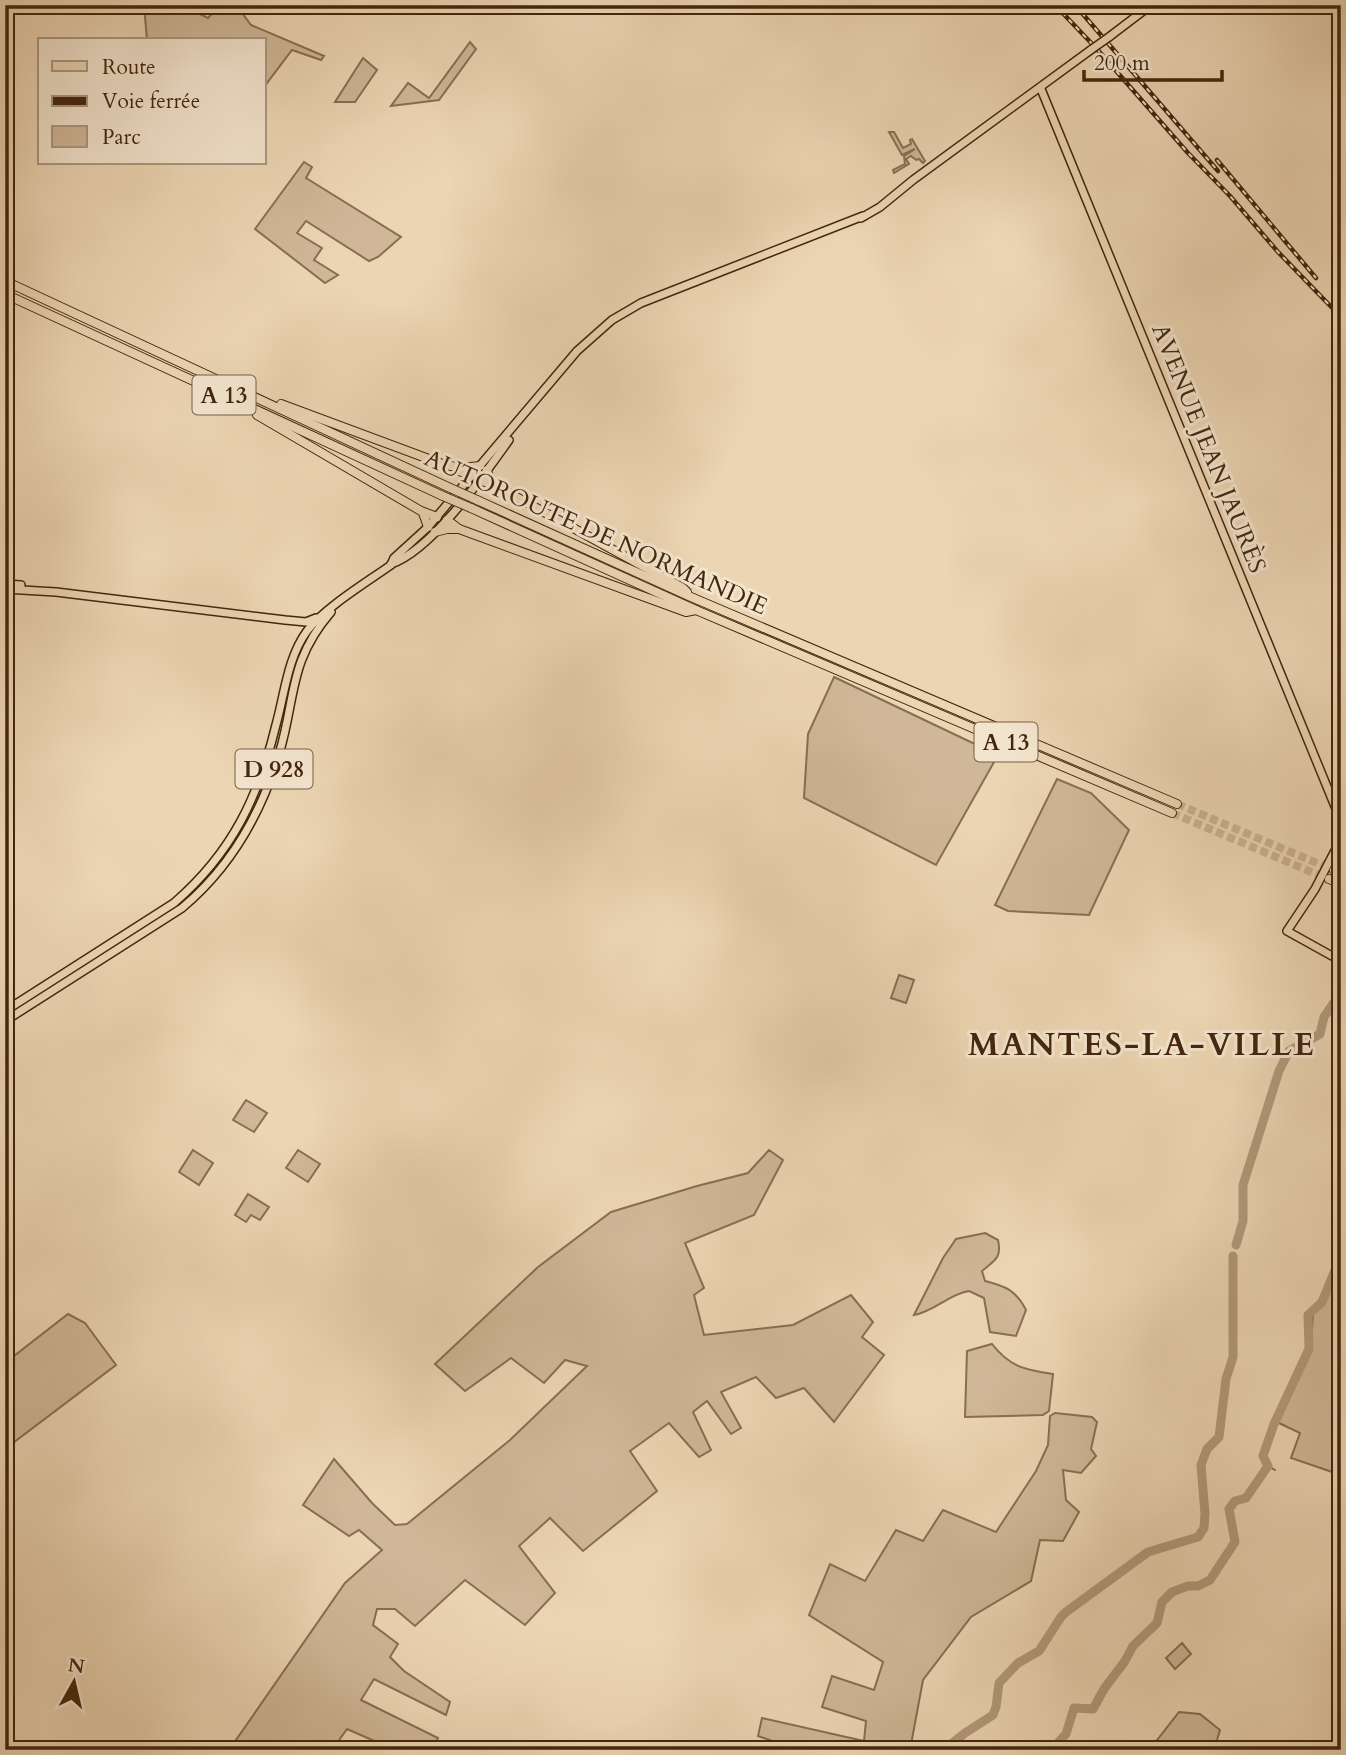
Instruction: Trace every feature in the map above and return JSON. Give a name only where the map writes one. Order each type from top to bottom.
[{"type":"highway","name":"AUTOROUTE DE NORMANDIE","points":[[5,281],[691,597],[1177,804]]},
{"type":"highway","name":"AUTOROUTE DE NORMANDIE","points":[[5,294],[695,610],[1172,813]]},
{"type":"highway","points":[[242,391],[259,394],[498,487],[683,589],[691,597]]},
{"type":"highway","points":[[248,405],[257,415],[421,511],[445,519],[460,529],[686,612],[695,610]]},
{"type":"highway","points":[[445,465],[484,468],[498,487]]},
{"type":"highway","points":[[421,511],[432,530],[460,529]]},
{"type":"highway","points":[[1329,879],[1341,884]]},
{"type":"main road","name":"D 928","points":[[484,468],[556,375],[580,347],[601,331],[644,306],[843,227],[863,216],[919,181],[953,152],[1151,5]]},
{"type":"main road","name":"AVENUE JEAN JAURÈS","points":[[1041,89],[1341,821]]},
{"type":"main road","name":"D 928","points":[[445,519],[448,505],[484,468],[590,340]]},
{"type":"main road","points":[[550,389],[556,375]]},
{"type":"main road","name":"D 928","points":[[5,1011],[174,903],[197,882],[228,846],[259,785],[290,667],[300,642],[320,617],[397,562],[445,519],[475,478]]},
{"type":"main road","points":[[5,584],[102,597],[128,597],[285,620],[311,627]]},
{"type":"main road","points":[[5,589],[56,592]]},
{"type":"main road","name":"D 928","points":[[5,1021],[182,908],[213,879],[236,848],[256,812],[273,771],[280,750],[294,678],[311,639],[311,627],[338,604]]},
{"type":"main road","points":[[285,620],[311,627]]},
{"type":"main road","points":[[295,623],[300,633],[300,642]]},
{"type":"main road","points":[[1341,839],[1315,889],[1287,931],[1341,961]]},
{"type":"main road","points":[[75,966],[79,974]]},
{"type":"green space","points":[[144,5],[182,5],[208,18],[220,5],[236,5],[251,25],[324,56],[321,60],[292,50],[266,84],[266,38],[147,38]]},
{"type":"green space","points":[[470,42],[476,49],[439,100],[391,106],[408,83],[429,98]]},
{"type":"green space","points":[[363,58],[377,70],[355,102],[335,102]]},
{"type":"green space","points":[[889,132],[894,132],[903,148],[911,144],[912,139],[925,161],[923,163],[911,156],[906,159],[909,164],[894,173],[893,170],[905,164],[904,156],[915,149],[902,155]]},
{"type":"green space","points":[[304,162],[312,167],[306,178],[401,237],[378,257],[369,261],[306,221],[297,233],[322,248],[314,260],[338,275],[325,283],[255,229]]},
{"type":"green space","points":[[834,677],[998,755],[936,865],[804,798],[808,734]]},
{"type":"green space","points":[[1057,779],[1091,793],[1129,830],[1089,915],[1008,911],[995,905]]},
{"type":"green space","points":[[899,975],[914,980],[906,1003],[891,998]]},
{"type":"green space","points":[[246,1100],[267,1113],[254,1132],[233,1120]]},
{"type":"green space","points":[[1341,1144],[1341,1475],[1291,1458],[1300,1433],[1279,1423],[1279,1415],[1311,1345],[1313,1314],[1325,1302],[1337,1267],[1338,1149]]},
{"type":"green space","points":[[193,1150],[213,1163],[199,1185],[179,1172]]},
{"type":"green space","points":[[298,1150],[320,1164],[308,1182],[286,1168]]},
{"type":"green space","points":[[769,1150],[783,1160],[754,1215],[685,1243],[704,1288],[694,1295],[704,1335],[793,1325],[851,1295],[873,1322],[862,1337],[884,1355],[834,1422],[804,1388],[776,1398],[756,1377],[721,1392],[741,1428],[731,1434],[707,1401],[693,1412],[711,1450],[699,1457],[669,1423],[630,1451],[657,1491],[583,1551],[550,1518],[519,1546],[555,1593],[525,1625],[465,1580],[415,1626],[395,1609],[377,1609],[373,1625],[398,1644],[390,1657],[404,1671],[450,1702],[446,1715],[374,1679],[361,1700],[438,1738],[433,1750],[395,1750],[347,1729],[332,1750],[229,1750],[345,1583],[382,1550],[359,1530],[349,1536],[303,1505],[334,1459],[395,1525],[407,1524],[510,1440],[587,1366],[565,1360],[544,1383],[511,1358],[465,1391],[435,1364],[538,1267],[611,1212],[748,1173]]},
{"type":"green space","points":[[248,1194],[269,1207],[260,1220],[251,1215],[246,1222],[235,1215]]},
{"type":"green space","points":[[985,1233],[998,1240],[999,1251],[996,1258],[982,1271],[985,1281],[1009,1290],[1026,1310],[1016,1336],[990,1332],[984,1298],[969,1291],[914,1315],[943,1258],[956,1239]]},
{"type":"green space","points":[[68,1314],[85,1323],[116,1365],[5,1449],[5,1363]]},
{"type":"green space","points":[[992,1344],[1012,1363],[1053,1374],[1049,1411],[1043,1415],[965,1417],[967,1351]]},
{"type":"green space","points":[[1055,1413],[1092,1417],[1097,1422],[1091,1449],[1096,1456],[1081,1473],[1063,1470],[1066,1500],[1079,1512],[1063,1541],[1040,1540],[1031,1581],[971,1617],[923,1680],[910,1750],[798,1750],[758,1736],[762,1718],[864,1741],[866,1721],[822,1707],[832,1676],[874,1690],[883,1662],[809,1615],[830,1564],[865,1581],[896,1530],[923,1541],[943,1510],[996,1532],[1036,1471],[1048,1445],[1050,1416]]},
{"type":"green space","points":[[1182,1643],[1191,1654],[1175,1669],[1166,1658]]},
{"type":"green space","points":[[1179,1712],[1200,1714],[1220,1730],[1214,1750],[1166,1750],[1154,1744]]},
{"type":"waterway","points":[[1236,1245],[1243,1221],[1243,1185],[1279,1071],[1289,1051],[1320,1034],[1324,1017],[1341,992]]},
{"type":"waterway","points":[[1051,1750],[1066,1734],[1074,1708],[1093,1709],[1133,1646],[1157,1623],[1162,1602],[1172,1592],[1188,1586],[1198,1586],[1210,1580],[1235,1542],[1229,1509],[1235,1501],[1246,1498],[1268,1466],[1263,1456],[1274,1424],[1309,1349],[1308,1315],[1322,1302],[1340,1258],[1340,1223],[1337,1214],[1340,1188],[1337,1167],[1341,1142]]},
{"type":"waterway","points":[[951,1750],[951,1744],[993,1715],[999,1683],[1018,1663],[1039,1651],[1066,1612],[1148,1552],[1198,1537],[1204,1528],[1201,1465],[1207,1449],[1219,1437],[1226,1379],[1233,1357],[1233,1256]]},
{"type":"waterway","points":[[1268,1466],[1275,1470]]},
{"type":"tunnel","points":[[1177,804],[1331,869]]},
{"type":"tunnel","points":[[1172,813],[1328,879]]},
{"type":"railway","points":[[1055,5],[1278,252],[1341,317]]},
{"type":"railway","points":[[1075,5],[1218,171]]},
{"type":"railway","points":[[1217,160],[1316,278]]},
{"type":"district","name":"MANTES-LA-VILLE","points":[[1142,1044]]}]
